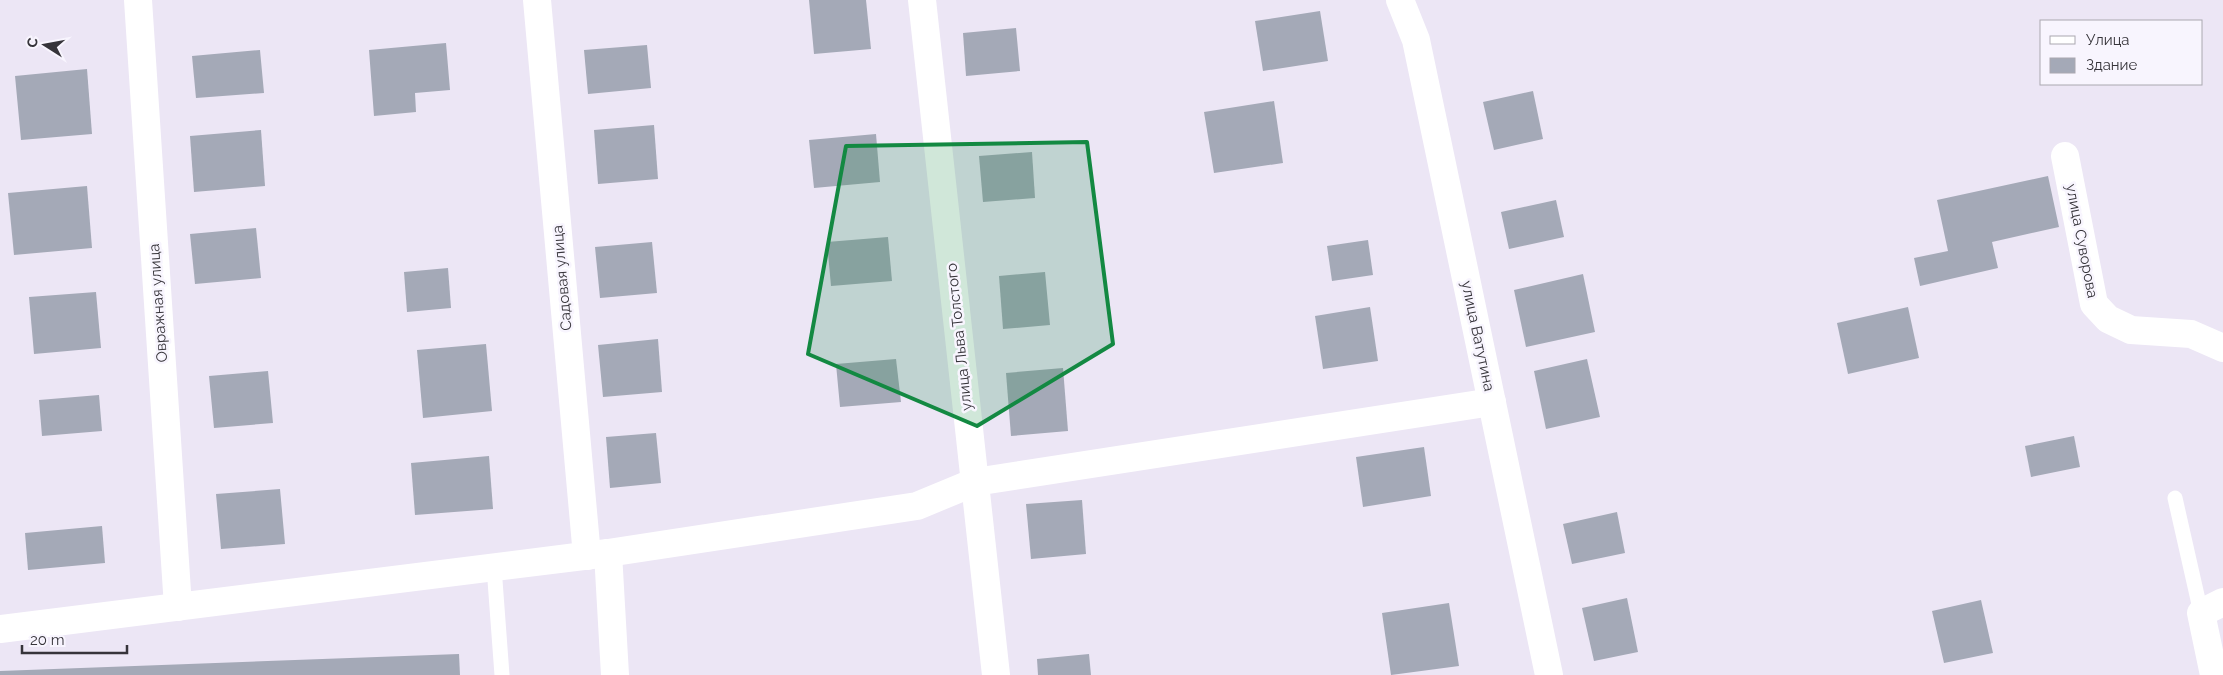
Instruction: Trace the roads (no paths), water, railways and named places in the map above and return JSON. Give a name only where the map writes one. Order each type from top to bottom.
[{"type":"street","name":"Овражная улица","points":[[138,0],[178,607]]},
{"type":"street","name":"Садовая улица","points":[[537,0],[597,554],[614,675]]},
{"type":"street","name":"улица Льва Толстого","points":[[922,0],[996,675]]},
{"type":"street","name":"улица Ватутина","points":[[1400,0],[1416,40],[1549,675]]},
{"type":"street","name":"улица Суворова","points":[[2065,156],[2094,304],[2108,319],[2131,330],[2191,334],[2223,348]]},
{"type":"street","points":[[0,629],[597,554],[917,506],[975,482],[1492,402]]},
{"type":"street","points":[[2212,608],[2214,675]]},
{"type":"lane","points":[[2175,498],[2212,608]]},
{"type":"lane","points":[[494,567],[502,675]]}]
